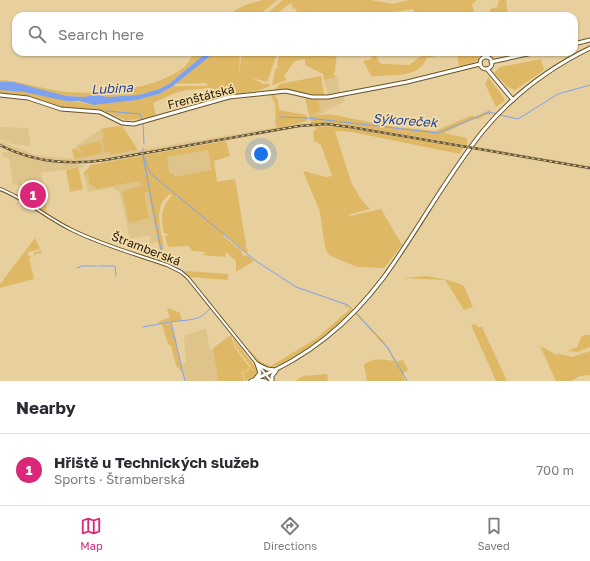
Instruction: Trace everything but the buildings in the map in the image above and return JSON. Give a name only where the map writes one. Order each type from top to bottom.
[{"type":"main road","points":[[578,43],[590,40]]},
{"type":"main road","points":[[578,55],[590,48]]},
{"type":"main road","points":[[491,62],[519,56]]},
{"type":"main road","points":[[253,380],[277,370],[325,339],[360,308],[391,267],[465,156],[498,115],[546,74],[576,56]]},
{"type":"main road","points":[[491,62],[489,58],[485,57],[481,59],[480,64],[482,68],[487,69],[514,100]]},
{"type":"main road","points":[[487,69],[491,62]]},
{"type":"main road","name":"Frenštátská","points":[[0,95],[21,96],[61,109],[100,112],[122,123],[144,122],[225,98],[286,91],[312,97],[328,97],[407,82],[480,64]]},
{"type":"main road","points":[[257,364],[268,370],[277,370]]},
{"type":"main road","points":[[253,380],[260,372],[257,364]]},
{"type":"main road","points":[[271,381],[272,376],[277,370]]},
{"type":"main road","points":[[253,380],[266,381]]},
{"type":"street","name":"Štramberská","points":[[0,189],[13,194],[49,218],[71,230],[179,270],[206,300],[271,381]]},
{"type":"shaded area","points":[[263,0],[277,0],[263,12],[232,12],[245,5]]},
{"type":"shaded area","points":[[283,0],[371,0],[393,4],[409,0],[477,0],[472,4],[474,12],[414,12],[413,9],[396,12],[297,12],[291,3],[279,12],[269,12]]},
{"type":"shaded area","points":[[499,0],[506,0],[508,12],[490,12],[490,9],[497,7]]},
{"type":"shaded area","points":[[192,56],[202,56],[169,84],[159,89],[139,95],[107,97],[94,94],[85,97],[66,96],[13,83],[0,82],[0,80],[14,82],[68,92],[102,92],[138,87],[155,82],[170,76],[183,68]]},
{"type":"shaded area","points":[[210,56],[240,56],[239,74],[241,56],[277,56],[267,82],[252,78],[263,84],[269,84],[270,86],[256,91],[227,95],[213,99],[211,88],[187,90],[175,93],[153,103],[156,115],[144,119],[126,120],[99,109],[73,108],[98,110],[108,113],[61,108],[28,96],[0,94],[0,90],[13,90],[94,105],[137,100],[159,94],[173,86],[208,86],[206,83],[174,84]]},
{"type":"shaded area","points":[[279,56],[337,56],[335,72],[333,74],[336,77],[324,80],[323,74],[305,65],[305,59],[294,62],[284,76],[287,80],[272,85],[275,69],[278,68],[277,64]]},
{"type":"shaded area","points":[[372,56],[376,56],[382,64],[409,65],[421,56],[434,56],[427,58],[423,65],[411,73],[372,77],[363,61],[371,59]]},
{"type":"shaded area","points":[[457,56],[480,56],[473,63],[459,66]]},
{"type":"shaded area","points":[[541,59],[544,70],[515,90],[508,87],[494,73],[500,67]]},
{"type":"shaded area","points":[[321,76],[324,95],[274,90],[280,84]]},
{"type":"shaded area","points":[[337,77],[340,92],[328,94],[324,80]]},
{"type":"shaded area","points":[[488,77],[504,98],[504,101],[496,107],[485,84]]},
{"type":"shaded area","points":[[269,94],[274,94],[278,100],[279,110],[306,115],[308,121],[277,128],[275,120],[275,103]]},
{"type":"shaded area","points":[[343,96],[345,101],[317,116],[310,115],[320,111],[319,100]]},
{"type":"shaded area","points":[[305,98],[319,100],[320,111],[311,116],[329,114],[395,127],[435,131],[473,115],[474,117],[490,110],[491,115],[485,115],[479,119],[474,119],[444,133],[467,138],[467,145],[343,124],[311,123]]},
{"type":"shaded area","points":[[326,122],[590,166],[590,170],[342,127],[297,127],[210,143],[218,188],[172,196],[170,194],[166,197],[143,160],[158,242],[150,244],[150,235],[130,239],[120,193],[117,190],[115,191],[113,187],[88,192],[84,173],[91,165],[139,155],[95,163],[59,163],[82,165],[83,167],[41,173],[44,189],[42,192],[45,195],[48,216],[20,197],[28,182],[23,180],[22,185],[13,185],[9,159],[2,155],[3,152],[10,152],[0,147],[0,141],[35,155],[76,159],[74,150],[76,146],[101,129],[106,137],[110,155],[296,124]]},
{"type":"shaded area","points":[[116,126],[123,127],[138,150],[110,155],[109,152],[105,153],[102,138],[105,137],[101,129]]},
{"type":"shaded area","points":[[311,126],[342,127],[463,147],[460,154],[352,132],[335,131],[351,182],[360,198],[370,209],[348,215],[350,216],[381,209],[402,245],[384,268],[357,267],[329,255],[325,247],[320,212],[303,171],[326,177],[332,176],[321,145],[314,141],[313,132],[317,128]]},
{"type":"shaded area","points":[[0,127],[28,128],[31,146],[12,144],[0,139]]},
{"type":"shaded area","points":[[100,141],[103,153],[74,159],[72,149],[78,150],[82,157],[79,146]]},
{"type":"shaded area","points":[[226,141],[230,156],[214,161],[217,182],[235,179],[246,244],[245,246],[248,251],[247,253],[224,234],[223,236],[242,251],[244,256],[247,255],[254,261],[236,272],[236,261],[226,252],[226,257],[201,255],[205,254],[205,252],[192,251],[189,246],[168,247],[165,236],[168,234],[164,233],[162,213],[165,204],[172,196],[170,194],[164,199],[159,212],[164,247],[162,250],[166,262],[158,260],[160,253],[148,192],[144,193],[149,218],[129,223],[122,191],[142,186],[138,181],[97,189],[89,184],[88,173],[85,176],[84,173],[91,165]],"holes":[[[208,150],[212,170],[174,177],[174,174],[169,173],[167,157]]]},
{"type":"shaded area","points":[[78,167],[83,189],[70,192],[66,170]]},
{"type":"shaded area","points":[[27,181],[27,184],[41,192],[44,189],[45,214],[14,193],[21,196],[22,189]]},
{"type":"shaded area","points":[[35,238],[40,249],[28,252],[28,256],[34,256],[34,253],[41,250],[42,253],[35,254],[35,256],[29,257],[34,279],[0,288],[0,284]]},
{"type":"shaded area","points":[[183,272],[228,274],[228,280],[189,277]]},
{"type":"shaded area","points":[[426,276],[441,278],[464,286],[473,307],[464,310],[445,280],[402,278]]},
{"type":"shaded area","points":[[292,286],[347,306],[353,311],[336,327],[301,353],[279,365],[269,368],[259,363],[243,344],[261,362],[271,366],[317,338],[350,309],[341,304]]},
{"type":"shaded area","points":[[169,308],[180,313],[182,320],[158,323],[170,317],[167,310]]},
{"type":"shaded area","points":[[357,313],[385,343],[397,363],[398,361],[403,360],[408,370],[403,373],[408,381],[402,374],[405,381],[367,381],[364,365],[368,362],[375,360],[394,361],[387,348],[356,314]]},
{"type":"shaded area","points":[[171,323],[183,374],[176,365],[171,346],[168,344],[162,324]]},
{"type":"shaded area","points":[[476,324],[478,327],[482,327],[507,381],[496,381],[471,325]]},
{"type":"shaded area","points":[[206,328],[210,350],[213,348],[218,381],[186,381],[182,364],[186,362],[184,336]]},
{"type":"shaded area","points":[[231,335],[235,348],[250,368],[242,373],[244,381],[218,381],[213,348]]},
{"type":"shaded area","points":[[590,335],[590,347],[577,352],[567,351],[577,347],[581,337]]},
{"type":"shaded area","points":[[233,338],[258,371],[257,375],[245,381],[243,373],[251,367],[236,347]]},
{"type":"shaded area","points":[[540,346],[555,354],[558,358],[556,353],[572,357],[590,351],[590,375],[580,376],[571,381],[556,381]]},
{"type":"shaded area","points":[[327,374],[328,381],[295,381],[303,376]]},
{"type":"water","points":[[202,56],[210,56],[173,86],[159,94],[137,100],[94,105],[24,92],[0,90],[0,82],[13,82],[66,96],[85,97],[94,94],[107,97],[139,95],[159,89],[169,84]]},
{"type":"waterway","name":"Sýkoreček","points":[[500,115],[518,119],[558,94],[590,85]]},
{"type":"waterway","points":[[107,111],[140,114],[143,120]]},
{"type":"waterway","name":"Sýkoreček","points":[[279,117],[308,118],[438,133],[489,112],[497,114]]},
{"type":"waterway","points":[[143,123],[144,144]]},
{"type":"waterway","points":[[143,148],[143,155],[150,173],[256,261],[296,287],[348,305],[354,311]]},
{"type":"waterway","points":[[143,156],[163,260],[183,271],[187,276]]},
{"type":"waterway","points":[[77,268],[82,266],[97,266]]},
{"type":"waterway","points":[[99,266],[115,266],[116,276]]},
{"type":"waterway","points":[[185,381],[171,322],[190,320],[200,317],[212,305],[195,286]]},
{"type":"waterway","points":[[356,313],[388,348],[407,381]]},
{"type":"waterway","points":[[143,327],[170,322]]},
{"type":"railway","points":[[0,145],[38,159],[78,162],[105,160],[299,126],[326,124],[590,168]]},
{"type":"place","name":"Hřiště u Technických služeb","points":[[33,195]]},
{"type":"water label","name":"Lubina","points":[[112,88]]}]
